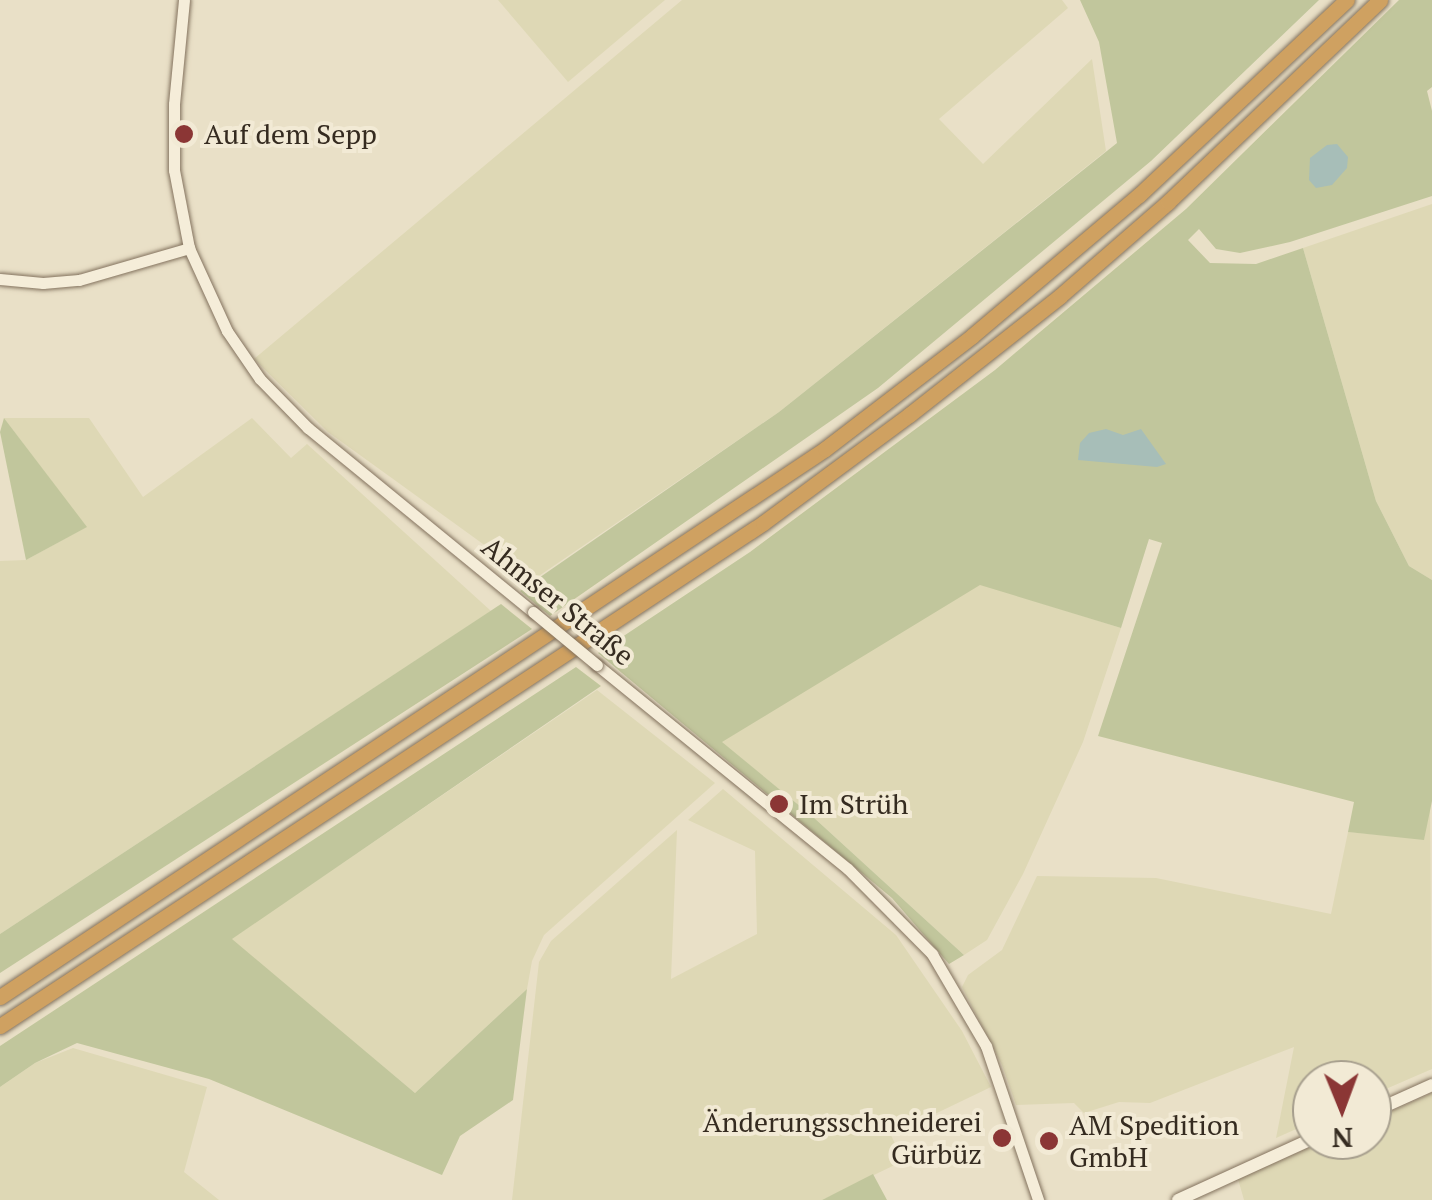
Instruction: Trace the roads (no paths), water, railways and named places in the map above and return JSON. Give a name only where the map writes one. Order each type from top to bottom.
[{"type":"highway","points":[[0,997],[825,449],[972,336],[1139,195],[1347,0]]},
{"type":"highway","points":[[0,1026],[734,542],[909,415],[1045,308],[1168,202],[1380,0]]},
{"type":"main road","points":[[1392,1103],[1432,1085]]},
{"type":"main road","points":[[1178,1200],[1292,1148]]},
{"type":"street","name":"Ahmser Straße","points":[[184,0],[174,158],[189,248],[226,330],[277,399],[848,869],[908,926],[950,980],[986,1046],[1040,1196]]},
{"type":"street","points":[[0,279],[43,284],[79,280],[189,248]]},
{"type":"water","points":[[1337,144],[1348,157],[1347,168],[1332,185],[1316,188],[1309,180],[1310,158],[1327,145]]},
{"type":"water","points":[[1106,429],[1123,435],[1141,429],[1166,464],[1157,467],[1078,460],[1080,443],[1089,433]]},
{"type":"place","name":"Auf dem Sepp","points":[[184,134]]},
{"type":"place","name":"Im Strüh","points":[[779,804]]},
{"type":"place","name":"Änderungsschneiderei Gürbüz","points":[[1002,1138]]},
{"type":"place","name":"AM Spedition GmbH","points":[[1049,1141]]}]
